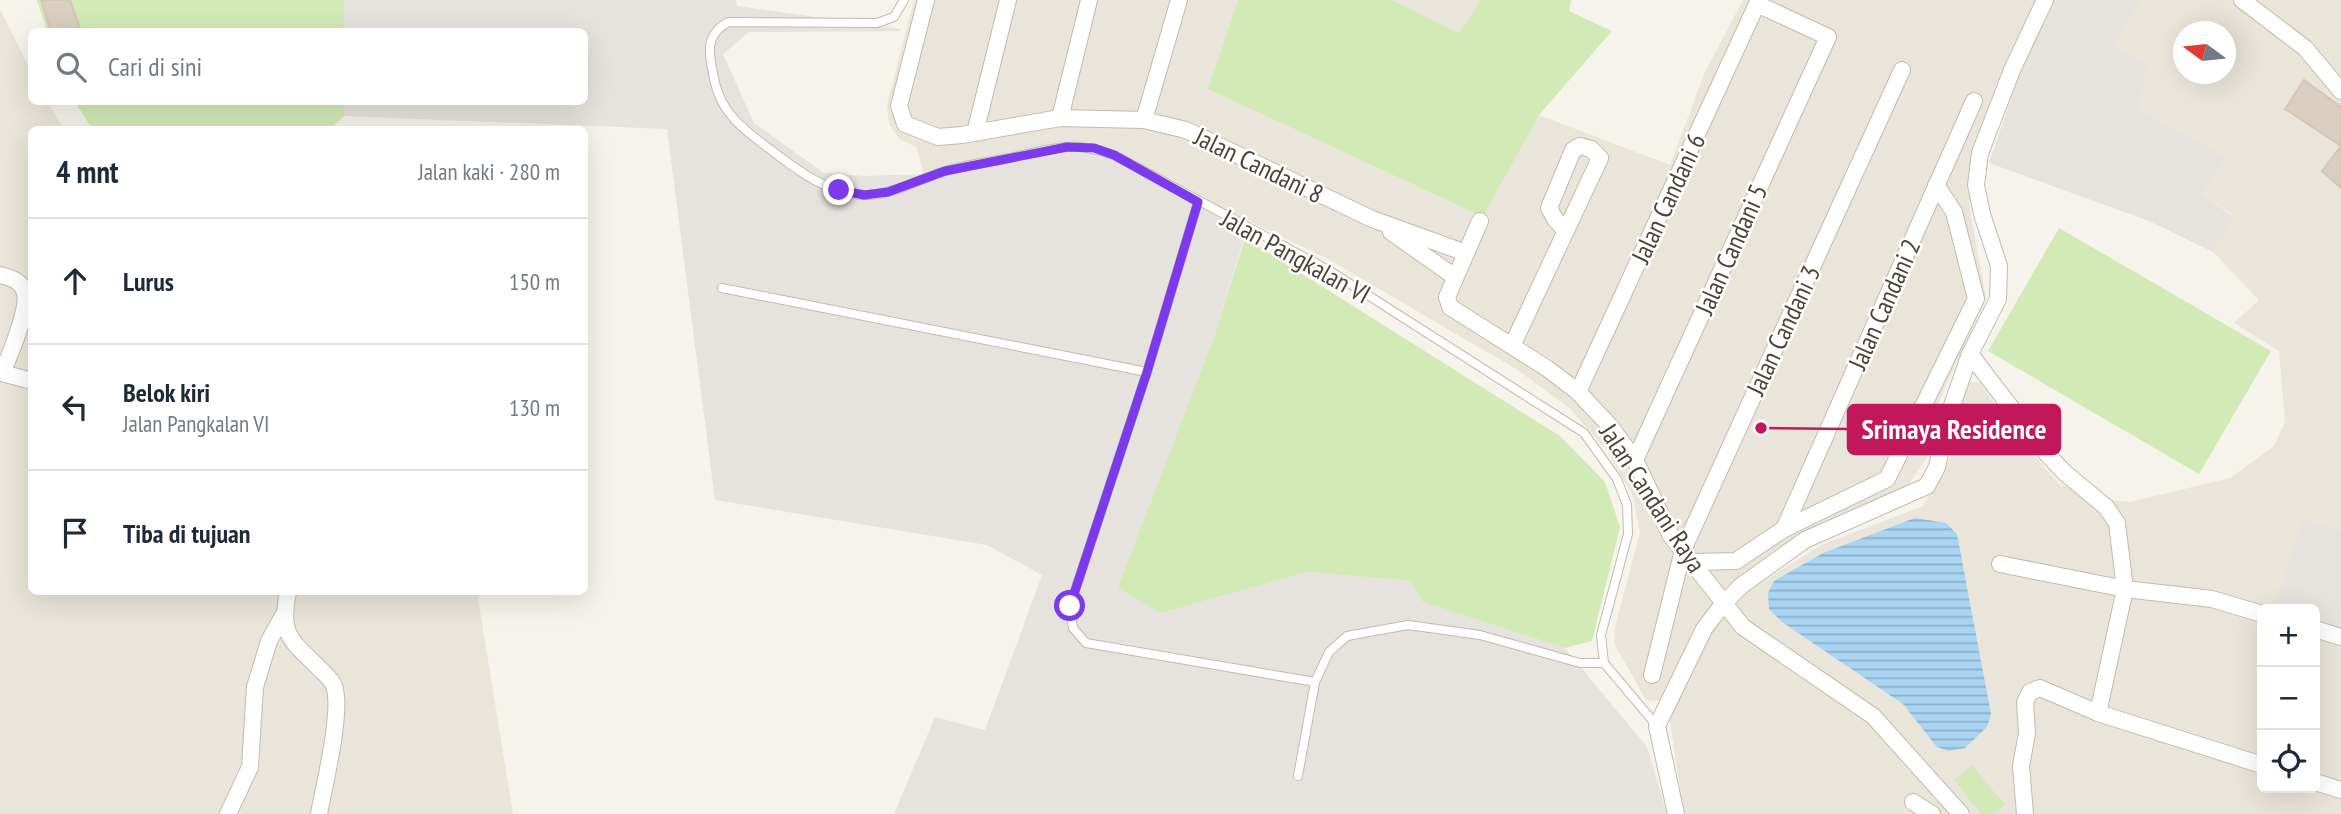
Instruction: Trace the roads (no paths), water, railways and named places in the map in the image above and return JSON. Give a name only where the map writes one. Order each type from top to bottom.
[{"type":"street","name":"Jalan Candani 8","points":[[926,0],[899,106],[905,124],[938,137],[1060,118],[1144,120],[1186,130],[1372,219],[1466,253]]},
{"type":"street","points":[[975,133],[1008,0]]},
{"type":"street","points":[[1060,118],[1089,0]]},
{"type":"street","points":[[1144,120],[1179,0]]},
{"type":"street","points":[[1676,814],[1657,726],[1704,629],[1741,586],[1805,540],[1927,486],[1937,467],[1948,417],[1970,354],[1998,299],[1999,266],[1982,214],[1976,185],[1980,153],[2012,70],[2045,0]]},
{"type":"street","points":[[2242,0],[2305,48],[2341,91]]},
{"type":"street","name":"Jalan Candani 6","points":[[1578,392],[1757,4],[1828,37]]},
{"type":"street","name":"Jalan Candani 5","points":[[1635,460],[1828,37]]},
{"type":"street","name":"Jalan Candani 3","points":[[1651,675],[1688,556],[1902,70]]},
{"type":"street","name":"Jalan Candani 2","points":[[1784,529],[1974,102]]},
{"type":"street","points":[[1512,346],[1566,231],[1600,158],[1591,149],[1580,146],[1573,150],[1549,208],[1566,231]]},
{"type":"street","points":[[1688,556],[1736,561],[1784,529],[1887,479],[1976,299],[1954,212],[1936,186]]},
{"type":"street","name":"Jalan Candani 8","points":[[1372,219],[1455,276]]},
{"type":"street","points":[[1455,276],[1480,221]]},
{"type":"street","points":[[0,275],[11,277],[26,293],[14,343],[1,373],[28,380]]},
{"type":"street","name":"Jalan Candani Raya","points":[[1455,276],[1447,297],[1450,307],[1578,392],[1610,426],[1635,460],[1671,536],[1743,627],[1873,716],[1961,814]]},
{"type":"street","points":[[1970,354],[2045,452],[2065,473],[2106,507],[2117,523],[2125,589],[2098,713]]},
{"type":"street","points":[[2000,564],[2125,589],[2212,599],[2257,612]]},
{"type":"street","points":[[228,814],[250,766],[255,687],[270,641],[283,616],[287,595]]},
{"type":"street","points":[[283,616],[287,632],[297,646],[334,683],[338,703],[319,814]]},
{"type":"street","points":[[2320,630],[2341,636]]},
{"type":"street","points":[[2025,814],[2021,766],[2027,733],[2025,702],[2030,692],[2040,688],[2098,713],[2257,763]]},
{"type":"street","points":[[2320,784],[2341,790]]},
{"type":"street","points":[[1913,802],[1932,814]]},
{"type":"lane","name":"Jalan Pangkalan VI","points":[[904,0],[894,18],[877,23],[728,22],[719,27],[713,34],[709,47],[724,109],[737,124],[806,176],[839,190],[864,195],[888,192],[945,171],[1067,147],[1094,148],[1114,155],[1330,271],[1584,433],[1617,479],[1627,505],[1628,534],[1601,635],[1604,663]]},
{"type":"lane","points":[[1198,202],[1147,372],[1070,606],[1073,628],[1086,643],[1315,682]]},
{"type":"lane","points":[[722,288],[1147,372]]},
{"type":"lane","points":[[1298,776],[1315,682],[1329,652],[1347,636],[1408,625],[1480,635],[1580,663],[1604,663],[1657,726]]},
{"type":"water","points":[[1915,518],[1946,523],[1957,534],[1991,714],[1987,727],[1965,748],[1949,751],[1937,747],[1903,704],[1782,622],[1769,609],[1768,593],[1774,581],[1823,553]]},
{"type":"place","name":"Srimaya Residence","points":[[1761,428]]}]
